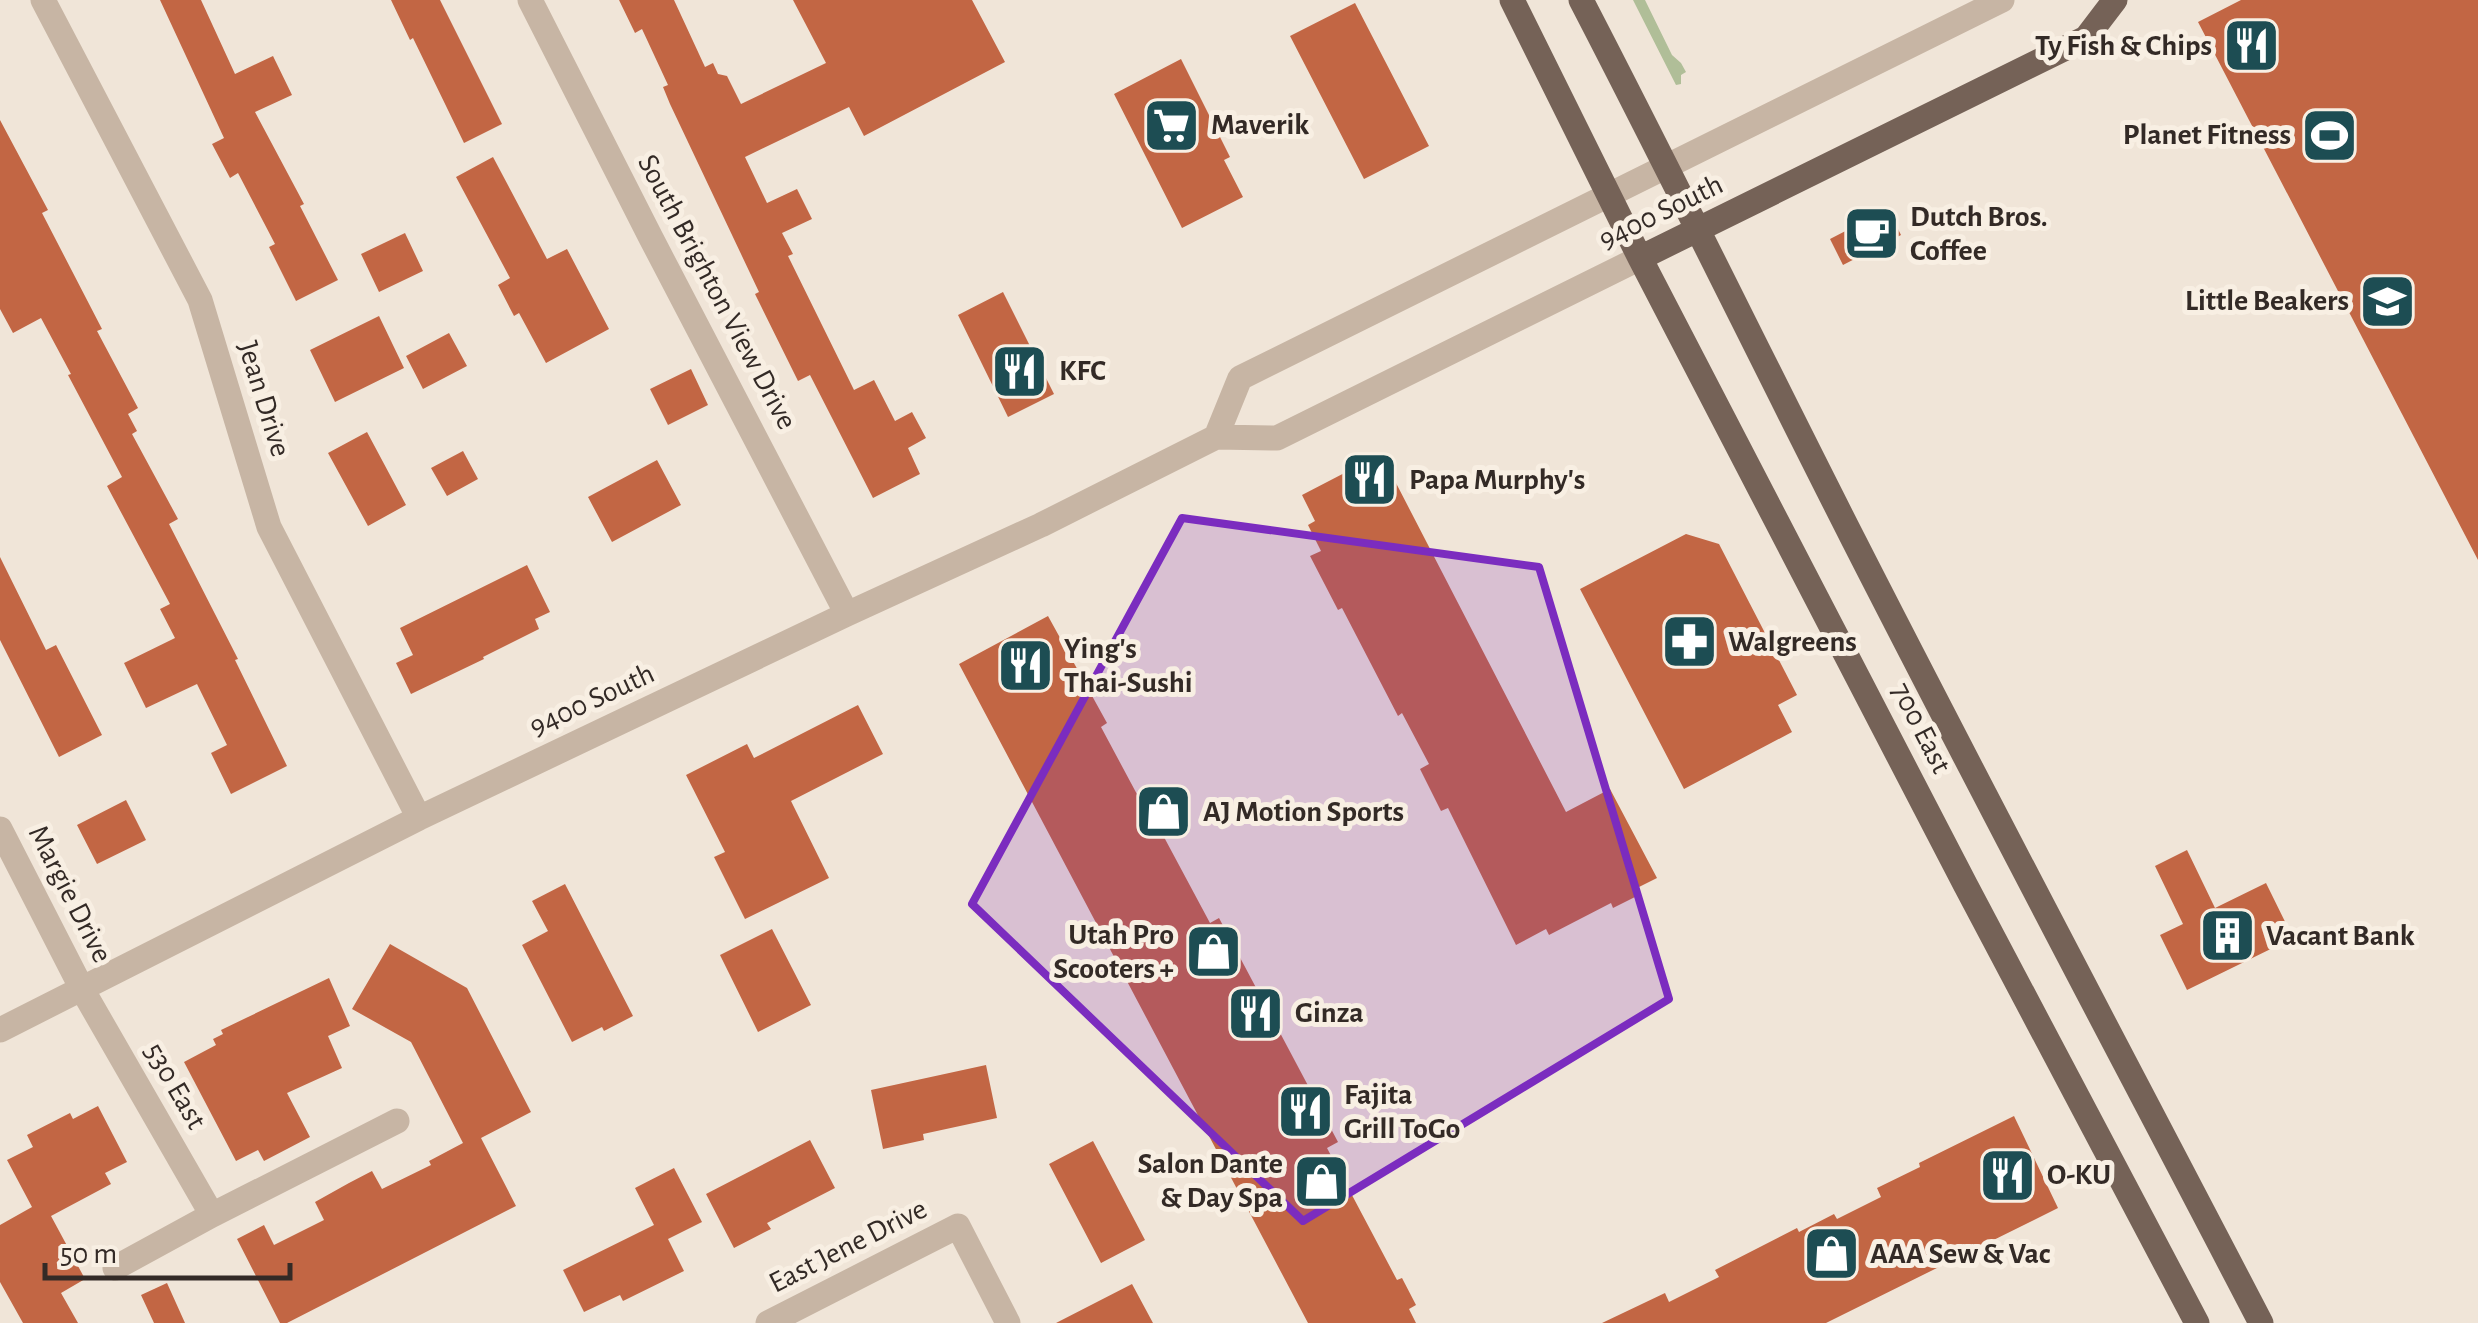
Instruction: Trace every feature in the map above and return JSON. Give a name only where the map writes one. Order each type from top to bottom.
[{"type":"main road","name":"700 East","points":[[1512,0],[1640,258],[2197,1323]]},
{"type":"main road","name":"700 East","points":[[1581,0],[2018,860],[2261,1323]]},
{"type":"main road","name":"9400 South","points":[[1640,258],[2086,38],[2115,0]]},
{"type":"street","name":"Jean Drive","points":[[42,0],[200,300],[269,527],[419,818]]},
{"type":"street","name":"South Brighton View Drive","points":[[530,0],[847,614]]},
{"type":"street","name":"9400 South","points":[[1216,438],[1240,378],[2002,0]]},
{"type":"street","name":"9400 South","points":[[0,1030],[419,818],[1041,525],[1216,438],[1277,438],[1640,258]]},
{"type":"street","name":"Margie Drive","points":[[0,829],[82,989]]},
{"type":"street","name":"530 East","points":[[82,989],[212,1215]]},
{"type":"street","points":[[115,1268],[397,1121]]},
{"type":"street","name":"East Jene Drive","points":[[768,1323],[958,1226],[1008,1323]]},
{"type":"highlighted area","points":[[1182,518],[1539,567],[1669,999],[1303,1221],[972,904]]},
{"type":"green space","points":[[1633,0],[1645,0],[1672,55],[1681,63],[1686,72],[1681,75],[1681,84],[1676,85]]},
{"type":"building","points":[[160,0],[201,0],[235,74],[273,56],[292,95],[255,112],[304,204],[300,206],[338,280],[296,301],[269,247],[275,244],[238,173],[230,178],[212,144],[224,138]]},
{"type":"building","points":[[391,0],[440,0],[502,124],[464,143]]},
{"type":"building","points":[[619,0],[674,0],[705,67],[713,63],[718,74],[727,76],[741,104],[826,63],[793,0],[972,0],[1005,62],[864,136],[849,107],[745,157],[767,203],[797,189],[812,219],[782,233],[793,254],[788,256],[854,390],[874,380],[895,421],[912,412],[926,438],[908,448],[920,474],[873,498],[810,375],[798,381],[670,104],[663,87],[668,85],[642,29],[635,33]]},
{"type":"building","points":[[2241,0],[2478,0],[2478,560],[2198,22]]},
{"type":"building","name":"Maverik","points":[[1355,3],[1429,146],[1364,179],[1290,36]]},
{"type":"building","name":"Maverik","points":[[1181,59],[1230,157],[1224,160],[1243,197],[1182,228],[1114,94]]},
{"type":"building","points":[[0,120],[48,210],[42,213],[138,408],[128,414],[137,431],[132,434],[178,519],[169,524],[287,766],[231,794],[211,753],[227,745],[197,684],[146,708],[124,663],[175,638],[160,609],[170,604],[107,486],[122,477],[41,318],[13,333],[0,309]]},
{"type":"building","points":[[493,157],[547,259],[567,249],[609,329],[546,363],[519,313],[514,316],[498,285],[510,278],[456,177]]},
{"type":"building","name":"Dutch Bros. Coffee","points":[[1888,209],[1901,235],[1843,265],[1830,239]]},
{"type":"building","points":[[405,233],[423,271],[379,292],[361,254]]},
{"type":"building","points":[[1003,292],[1054,394],[1008,417],[958,315]]},
{"type":"building","points":[[379,316],[404,368],[335,402],[310,350]]},
{"type":"building","points":[[449,333],[467,366],[423,389],[406,356]]},
{"type":"building","points":[[691,369],[708,405],[668,425],[650,389]]},
{"type":"building","points":[[367,432],[406,505],[368,526],[328,453]]},
{"type":"building","points":[[463,451],[478,479],[447,496],[431,468]]},
{"type":"building","points":[[1381,454],[1566,812],[1610,789],[1657,878],[1633,890],[1637,896],[1613,908],[1611,903],[1549,935],[1546,929],[1516,945],[1448,808],[1441,811],[1420,769],[1429,764],[1402,713],[1398,716],[1310,556],[1321,551],[1308,525],[1315,521],[1302,495]]},
{"type":"building","points":[[657,460],[681,505],[612,542],[588,497]]},
{"type":"building","name":"Walgreens","points":[[1686,534],[1719,544],[1797,695],[1778,705],[1792,732],[1684,789],[1580,589]]},
{"type":"building","points":[[0,557],[46,650],[56,645],[102,735],[59,757],[0,640]]},
{"type":"building","points":[[527,565],[550,612],[535,619],[539,629],[411,694],[396,663],[413,655],[400,628]]},
{"type":"building","points":[[1048,616],[1107,723],[1101,727],[1139,798],[1142,796],[1210,923],[1219,918],[1338,1142],[1327,1148],[1397,1280],[1402,1278],[1416,1305],[1409,1309],[1416,1323],[1308,1323],[959,664]]},
{"type":"building","points":[[858,705],[883,754],[791,801],[829,878],[745,919],[714,857],[725,852],[686,775],[747,744],[754,758]]},
{"type":"building","points":[[126,800],[146,840],[97,864],[77,825]]},
{"type":"building","name":"Vacant Bank","points":[[2187,850],[2215,908],[2266,883],[2293,938],[2187,990],[2160,935],[2183,924],[2155,866]]},
{"type":"building","points":[[565,884],[633,1016],[572,1042],[522,945],[548,931],[532,901]]},
{"type":"building","points":[[772,929],[811,1005],[758,1032],[720,955]]},
{"type":"building","points":[[390,944],[467,988],[531,1112],[481,1138],[516,1206],[287,1323],[280,1323],[237,1239],[264,1225],[274,1245],[324,1220],[315,1202],[349,1183],[372,1171],[382,1189],[431,1165],[429,1161],[463,1143],[411,1042],[352,1009]]},
{"type":"building","points":[[329,978],[350,1026],[328,1036],[342,1068],[287,1093],[310,1137],[264,1161],[258,1150],[236,1161],[184,1062],[216,1045],[213,1039],[223,1034],[221,1030]]},
{"type":"building","points":[[986,1065],[997,1118],[923,1134],[924,1140],[883,1149],[871,1090]]},
{"type":"building","points":[[98,1106],[127,1162],[105,1173],[111,1184],[51,1216],[85,1279],[61,1293],[78,1323],[23,1323],[0,1282],[0,1225],[32,1207],[7,1160],[33,1147],[27,1135],[70,1113],[73,1119]]},
{"type":"building","points":[[2014,1116],[2058,1208],[1826,1323],[1602,1323],[1665,1293],[1669,1302],[1719,1277],[1715,1270],[1797,1228],[1799,1232],[1834,1214],[1837,1219],[1881,1197],[1877,1188]]},
{"type":"building","points":[[810,1140],[835,1188],[767,1223],[771,1229],[734,1248],[706,1194]]},
{"type":"building","points":[[1093,1141],[1145,1240],[1101,1263],[1049,1164]]},
{"type":"building","points":[[674,1168],[702,1222],[668,1239],[684,1271],[623,1301],[620,1295],[584,1312],[563,1270],[654,1225],[635,1188]]},
{"type":"building","points":[[167,1283],[185,1323],[154,1323],[141,1295]]},
{"type":"building","points":[[1132,1284],[1153,1323],[1056,1323]]},
{"type":"place","name":"Ty Fish & Chips","points":[[2251,46]]},
{"type":"place","name":"Maverik","points":[[1172,125]]},
{"type":"place","name":"Planet Fitness","points":[[2330,135]]},
{"type":"place","name":"Dutch Bros. Coffee","points":[[1871,234]]},
{"type":"place","name":"Little Beakers","points":[[2388,301]]},
{"type":"place","name":"KFC","points":[[1020,371]]},
{"type":"place","name":"Papa Murphy's","points":[[1370,480]]},
{"type":"place","name":"Walgreens","points":[[1689,642]]},
{"type":"place","name":"Ying's Thai-Sushi","points":[[1025,666]]},
{"type":"place","name":"AJ Motion Sports","points":[[1164,812]]},
{"type":"place","name":"Vacant Bank","points":[[2227,936]]},
{"type":"place","name":"Utah Pro Scooters +","points":[[1213,952]]},
{"type":"place","name":"Ginza","points":[[1256,1013]]},
{"type":"place","name":"Fajita Grill ToGo","points":[[1305,1112]]},
{"type":"place","name":"O-KU","points":[[2008,1175]]},
{"type":"place","name":"Salon Dante & Day Spa","points":[[1322,1181]]},
{"type":"place","name":"AAA Sew & Vac","points":[[1831,1254]]}]
